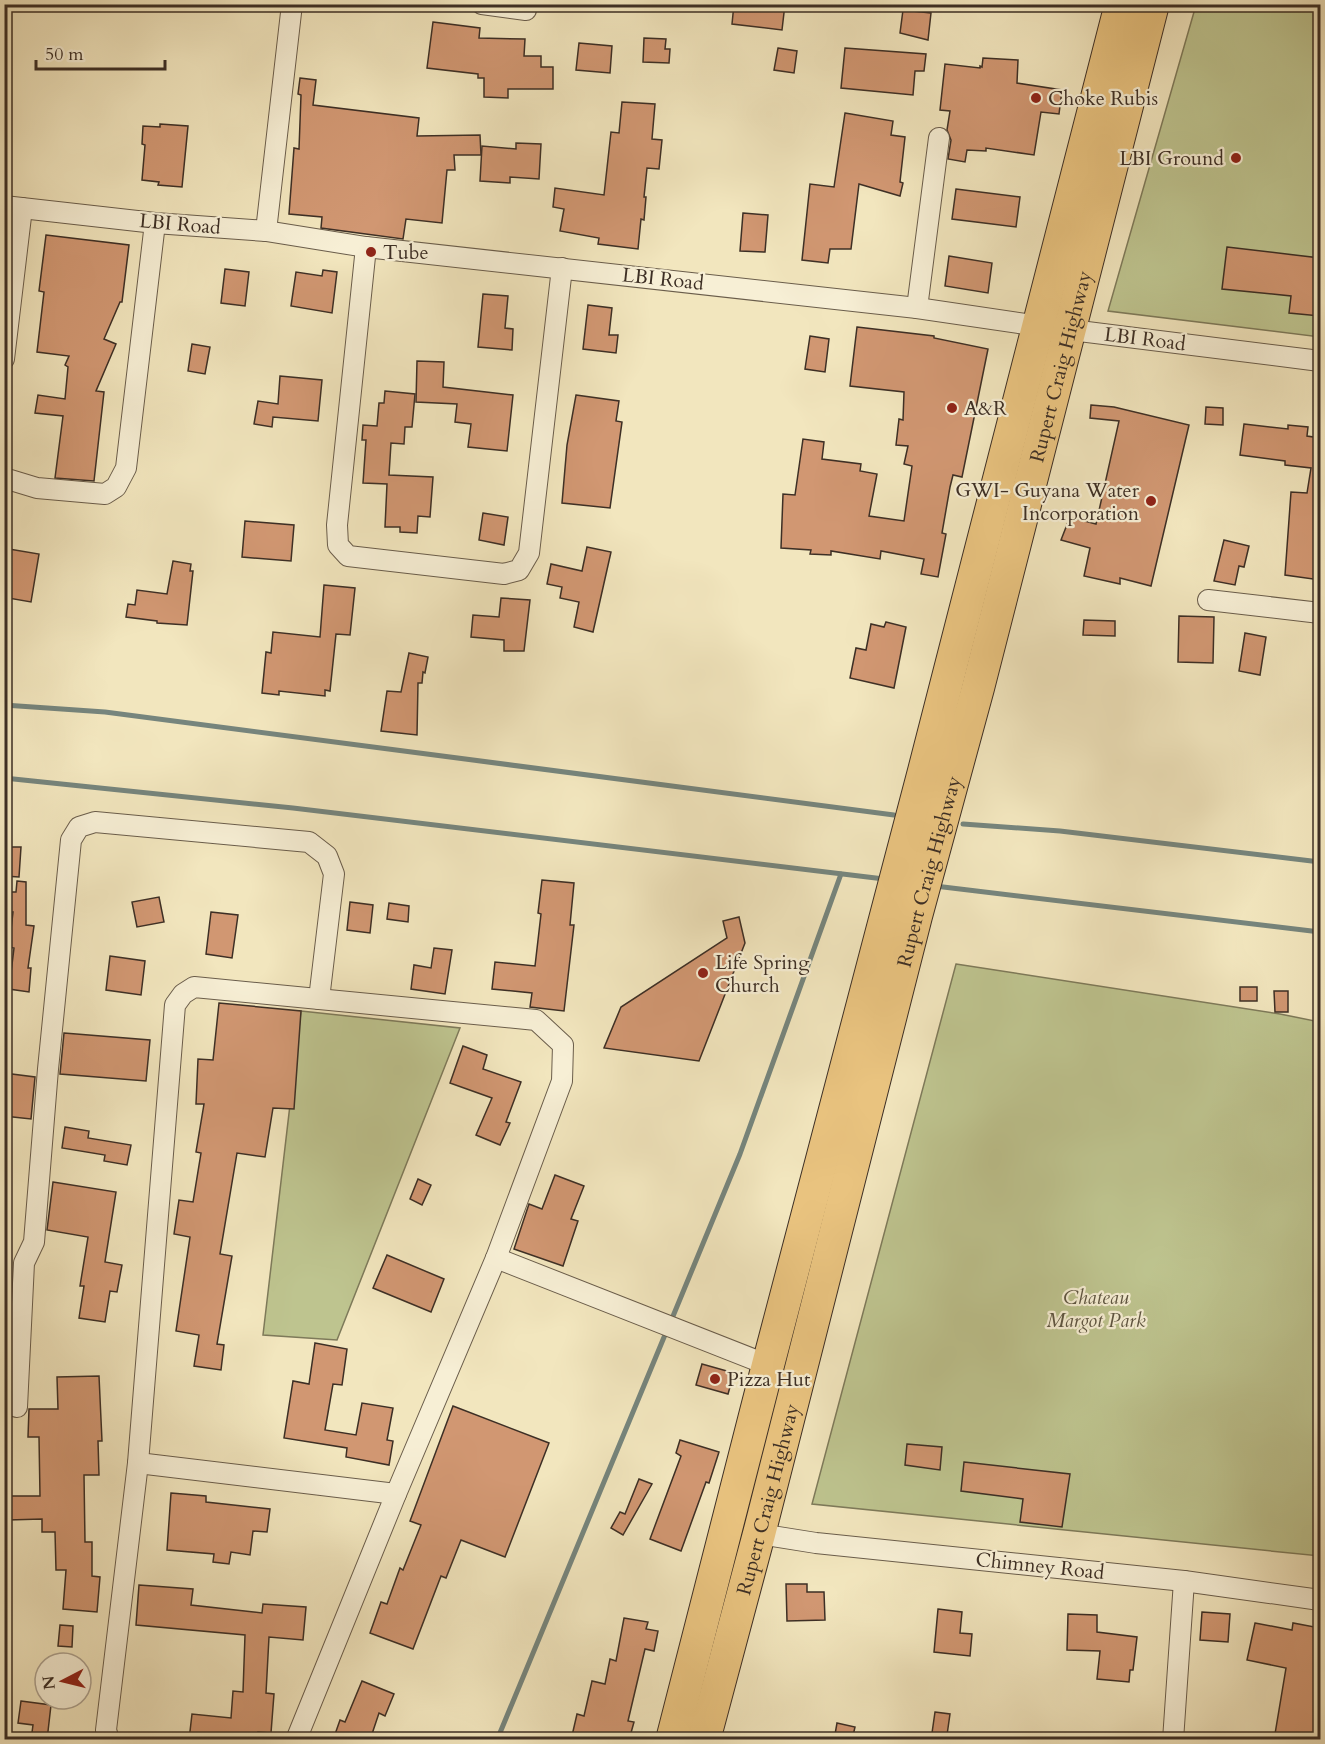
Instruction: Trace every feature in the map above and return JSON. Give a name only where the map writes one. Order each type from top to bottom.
[{"type":"main road","name":"Rupert Craig Highway","points":[[672,1740],[768,1365],[902,914],[932,859],[978,688],[1121,4]]},
{"type":"main road","name":"Rupert Craig Highway","points":[[704,1740],[759,1534],[902,914],[901,859],[1054,328],[1153,4]]},
{"type":"street","points":[[266,231],[292,4]]},
{"type":"street","points":[[482,4],[526,10]]},
{"type":"street","points":[[917,308],[939,138]]},
{"type":"street","points":[[4,359],[13,207]]},
{"type":"street","name":"LBI Road","points":[[13,207],[155,223],[266,231],[366,247],[917,308],[1054,328],[1320,361]]},
{"type":"street","points":[[4,478],[38,488],[105,494],[116,487],[126,468],[155,223]]},
{"type":"street","points":[[366,247],[337,525],[338,545],[348,556],[504,574],[519,570],[529,553],[562,268]]},
{"type":"street","points":[[1208,600],[1320,613]]},
{"type":"street","points":[[17,1407],[24,1263],[34,1242],[48,1069],[71,840],[79,827],[95,822],[309,842],[327,856],[334,874],[319,999]]},
{"type":"street","points":[[109,1740],[106,1730],[138,1463],[175,1005],[183,994],[194,987],[536,1020],[564,1045],[562,1081],[496,1258],[396,1494],[296,1740]]},
{"type":"street","points":[[496,1258],[768,1365]]},
{"type":"street","points":[[138,1463],[396,1494]]},
{"type":"street","name":"Chimney Road","points":[[759,1534],[816,1543],[1184,1581],[1320,1600]]},
{"type":"street","points":[[1173,1740],[1184,1581]]},
{"type":"green space","name":"LBI Ground","points":[[1196,5],[1320,5],[1320,337],[1108,311]]},
{"type":"green space","name":"Chateau Margot Park","points":[[956,964],[1320,1022],[1320,1556],[812,1504]]},
{"type":"green space","points":[[301,1011],[460,1028],[337,1340],[263,1335]]},
{"type":"building","points":[[734,4],[785,4],[782,30],[732,24]]},
{"type":"building","points":[[903,10],[931,13],[928,40],[900,33]]},
{"type":"building","points":[[433,22],[480,28],[479,38],[525,39],[524,56],[541,56],[541,67],[553,67],[553,89],[508,89],[508,98],[484,97],[484,78],[478,78],[478,74],[427,68]]},
{"type":"building","points":[[644,38],[666,39],[665,49],[670,49],[669,63],[643,62]]},
{"type":"building","points":[[579,43],[612,46],[610,73],[576,70]]},
{"type":"building","points":[[778,48],[797,51],[794,73],[774,70]]},
{"type":"building","points":[[845,48],[926,54],[924,71],[915,71],[913,95],[841,88]]},
{"type":"building","points":[[983,58],[1018,60],[1017,83],[1062,90],[1059,114],[1041,112],[1034,155],[986,148],[986,151],[967,150],[965,162],[948,159],[951,140],[947,130],[950,111],[940,110],[945,64],[980,68]]},
{"type":"building","points":[[300,78],[316,80],[313,105],[419,118],[417,136],[480,135],[481,155],[454,155],[455,170],[447,170],[442,223],[406,219],[403,239],[321,228],[322,217],[289,214],[294,148],[299,149]]},
{"type":"building","points":[[622,102],[655,104],[652,139],[662,140],[659,169],[647,168],[644,220],[641,219],[638,249],[598,244],[599,238],[560,231],[564,209],[553,207],[555,188],[604,195],[611,132],[619,133]]},
{"type":"building","points":[[845,113],[893,121],[891,135],[905,137],[900,182],[903,183],[900,196],[859,184],[851,249],[830,249],[828,263],[802,260],[810,184],[834,187]]},
{"type":"building","points":[[160,124],[188,126],[182,187],[158,185],[159,182],[142,180],[145,145],[142,144],[143,126],[160,127]]},
{"type":"building","points":[[516,143],[541,144],[539,179],[510,177],[510,183],[480,181],[482,146],[516,149]]},
{"type":"building","points":[[956,189],[1020,197],[1016,227],[952,219]]},
{"type":"building","points":[[743,213],[768,215],[765,252],[740,251]]},
{"type":"building","points":[[46,235],[129,245],[122,302],[104,339],[116,344],[96,391],[104,392],[94,481],[55,478],[63,416],[35,413],[38,395],[65,399],[68,367],[65,365],[69,356],[37,352],[44,292],[39,291]]},
{"type":"building","points":[[1227,247],[1320,258],[1320,316],[1289,313],[1291,296],[1222,289]]},
{"type":"building","points":[[949,256],[992,263],[988,293],[945,286]]},
{"type":"building","points":[[225,269],[249,272],[245,306],[221,303]]},
{"type":"building","points":[[323,270],[337,272],[332,313],[291,306],[296,272],[322,276]]},
{"type":"building","points":[[483,294],[508,296],[505,328],[513,329],[512,350],[478,347]]},
{"type":"building","points":[[588,305],[612,308],[609,335],[618,335],[616,353],[583,349]]},
{"type":"building","points":[[857,327],[934,336],[934,338],[988,349],[962,477],[953,475],[950,487],[942,533],[946,534],[938,577],[921,574],[924,559],[881,551],[880,559],[831,551],[831,555],[810,554],[811,550],[781,548],[783,494],[795,495],[803,439],[824,442],[822,459],[861,464],[860,471],[877,474],[869,516],[904,521],[912,466],[904,464],[908,446],[896,445],[899,419],[903,420],[904,392],[850,386]]},
{"type":"building","points":[[810,336],[829,339],[825,372],[805,369]]},
{"type":"building","points":[[192,344],[210,347],[205,374],[188,371]]},
{"type":"building","points":[[417,361],[444,362],[443,387],[513,395],[507,451],[468,447],[471,424],[455,422],[457,404],[416,402]]},
{"type":"building","points":[[280,376],[322,380],[318,421],[273,417],[272,427],[254,424],[258,401],[278,404]]},
{"type":"building","points":[[385,391],[415,394],[412,427],[405,427],[404,444],[391,443],[389,475],[433,477],[430,517],[418,516],[417,533],[400,532],[400,527],[385,527],[387,484],[363,483],[366,440],[362,440],[363,425],[377,426],[379,403],[384,403]]},
{"type":"building","points":[[576,395],[619,401],[616,421],[622,422],[610,508],[562,503],[567,445]]},
{"type":"building","points":[[1091,405],[1114,407],[1189,425],[1151,586],[1120,578],[1120,584],[1084,576],[1090,548],[1061,540],[1070,517],[1096,524],[1119,421],[1090,418]]},
{"type":"building","points":[[1206,407],[1223,408],[1223,425],[1205,424]]},
{"type":"building","points":[[1244,424],[1288,429],[1288,425],[1308,427],[1307,436],[1320,438],[1320,580],[1285,575],[1291,492],[1307,493],[1311,468],[1285,465],[1285,461],[1240,455]]},
{"type":"building","points":[[483,513],[508,517],[504,545],[479,540]]},
{"type":"building","points":[[245,521],[294,525],[291,561],[242,557]]},
{"type":"building","points":[[1224,540],[1249,546],[1244,567],[1239,566],[1235,585],[1214,581]]},
{"type":"building","points":[[587,547],[611,552],[593,632],[574,627],[579,602],[560,598],[562,587],[547,584],[551,564],[582,571]]},
{"type":"building","points":[[9,549],[39,554],[31,602],[8,598],[10,588],[4,587],[4,578]]},
{"type":"building","points":[[173,561],[191,564],[190,571],[193,571],[187,625],[157,623],[157,621],[126,617],[128,604],[135,605],[137,590],[167,594]]},
{"type":"building","points":[[324,585],[355,588],[350,635],[336,634],[330,691],[325,690],[325,696],[279,691],[279,695],[262,693],[266,652],[271,653],[273,632],[320,637]]},
{"type":"building","points":[[501,598],[530,600],[524,651],[504,651],[504,640],[471,637],[473,615],[499,617]]},
{"type":"building","points":[[1179,616],[1214,617],[1213,663],[1178,662]]},
{"type":"building","points":[[1084,620],[1115,621],[1115,636],[1083,635]]},
{"type":"building","points":[[886,622],[906,627],[894,688],[850,678],[856,648],[866,650],[871,624],[884,627]]},
{"type":"building","points":[[1245,633],[1266,637],[1260,675],[1239,671]]},
{"type":"building","points":[[409,653],[428,657],[422,683],[418,683],[417,735],[381,731],[387,691],[401,692]]},
{"type":"building","points":[[4,847],[21,847],[19,877],[4,876]]},
{"type":"building","points":[[542,880],[574,883],[570,925],[574,925],[564,1011],[530,1007],[532,993],[492,989],[495,962],[535,966]]},
{"type":"building","points":[[17,881],[26,882],[26,925],[34,926],[28,968],[31,968],[29,992],[9,989],[14,948],[9,947],[13,912],[8,912],[8,892],[16,892]]},
{"type":"building","points":[[159,897],[164,922],[137,927],[132,902]]},
{"type":"building","points":[[350,902],[373,905],[370,933],[347,930]]},
{"type":"building","points":[[389,903],[409,906],[408,922],[387,919]]},
{"type":"building","points":[[211,912],[238,915],[232,958],[206,954]]},
{"type":"building","name":"Life Spring Church","points":[[739,917],[745,943],[699,1061],[604,1048],[621,1007],[727,938],[723,921]]},
{"type":"building","points":[[434,948],[452,950],[445,994],[411,989],[414,965],[431,968]]},
{"type":"building","points":[[110,956],[145,961],[141,995],[106,990]]},
{"type":"building","points":[[1240,987],[1257,987],[1257,1001],[1240,1001]]},
{"type":"building","points":[[1274,991],[1288,991],[1288,1012],[1275,1012]]},
{"type":"building","points":[[219,1003],[301,1011],[294,1109],[273,1108],[265,1157],[237,1153],[220,1254],[232,1256],[217,1344],[224,1345],[221,1370],[194,1366],[199,1335],[176,1331],[190,1237],[174,1234],[179,1200],[193,1202],[201,1153],[196,1152],[204,1104],[196,1104],[198,1059],[213,1060]]},
{"type":"building","points":[[64,1033],[150,1040],[146,1081],[60,1074]]},
{"type":"building","points":[[463,1046],[487,1055],[483,1069],[521,1082],[506,1122],[510,1123],[500,1145],[476,1135],[492,1098],[450,1083]]},
{"type":"building","points":[[4,1073],[35,1077],[31,1119],[4,1116]]},
{"type":"building","points":[[65,1127],[89,1131],[88,1138],[131,1145],[127,1165],[104,1161],[105,1155],[62,1148]]},
{"type":"building","points":[[555,1175],[584,1186],[571,1219],[578,1221],[563,1266],[514,1249],[529,1204],[542,1209]]},
{"type":"building","points":[[418,1179],[431,1185],[422,1205],[410,1199]]},
{"type":"building","points":[[53,1182],[116,1192],[105,1262],[122,1265],[117,1292],[110,1291],[105,1322],[79,1318],[84,1286],[80,1286],[88,1237],[47,1230]]},
{"type":"building","points":[[387,1255],[444,1279],[431,1312],[373,1288]]},
{"type":"building","points":[[315,1343],[347,1349],[342,1385],[333,1384],[325,1430],[356,1435],[362,1403],[393,1408],[387,1440],[393,1441],[389,1465],[346,1457],[347,1448],[284,1438],[293,1381],[309,1384]]},
{"type":"building","name":"Pizza Hut","points":[[702,1364],[734,1373],[728,1394],[696,1385]]},
{"type":"building","points":[[99,1376],[102,1441],[98,1441],[99,1475],[84,1475],[85,1542],[92,1542],[92,1576],[100,1577],[97,1612],[63,1609],[66,1570],[56,1570],[55,1532],[42,1532],[42,1519],[8,1520],[7,1496],[40,1496],[39,1437],[28,1437],[29,1409],[58,1409],[57,1377]]},
{"type":"building","points":[[453,1406],[549,1443],[505,1557],[461,1540],[446,1578],[441,1576],[413,1649],[370,1633],[381,1602],[387,1604],[400,1568],[403,1570],[421,1525],[410,1521]]},
{"type":"building","points":[[680,1440],[719,1452],[681,1551],[650,1539],[681,1456],[676,1453]]},
{"type":"building","points":[[907,1444],[942,1447],[940,1470],[905,1465]]},
{"type":"building","points":[[964,1462],[1070,1474],[1062,1527],[1020,1522],[1023,1499],[961,1491]]},
{"type":"building","points":[[639,1479],[652,1484],[623,1535],[611,1528],[620,1512],[625,1514]]},
{"type":"building","points":[[171,1493],[206,1496],[206,1502],[270,1509],[267,1532],[253,1531],[250,1555],[231,1552],[229,1564],[213,1562],[214,1554],[167,1550]]},
{"type":"building","points":[[786,1584],[807,1584],[807,1592],[824,1592],[825,1620],[787,1621]]},
{"type":"building","points":[[139,1585],[193,1589],[191,1605],[262,1613],[263,1604],[306,1607],[303,1640],[269,1637],[266,1693],[274,1694],[271,1733],[258,1732],[258,1740],[189,1740],[192,1714],[231,1718],[233,1691],[243,1692],[245,1635],[136,1625]]},
{"type":"building","points":[[938,1609],[962,1612],[960,1633],[972,1634],[970,1656],[934,1652]]},
{"type":"building","points":[[1202,1612],[1230,1614],[1228,1642],[1200,1640]]},
{"type":"building","points":[[1068,1614],[1097,1615],[1097,1632],[1137,1637],[1133,1670],[1130,1670],[1129,1682],[1097,1679],[1100,1651],[1067,1650]]},
{"type":"building","points":[[624,1618],[648,1622],[646,1629],[658,1631],[654,1651],[645,1649],[628,1721],[634,1722],[629,1740],[571,1740],[577,1714],[584,1716],[592,1681],[605,1684],[610,1659],[616,1661]]},
{"type":"building","points":[[1255,1623],[1292,1630],[1293,1623],[1320,1628],[1320,1740],[1274,1740],[1286,1668],[1247,1660]]},
{"type":"building","points":[[60,1625],[73,1626],[72,1647],[58,1646]]},
{"type":"building","points":[[362,1681],[394,1694],[385,1716],[379,1713],[370,1740],[333,1740],[340,1720],[345,1722]]},
{"type":"building","points":[[21,1701],[33,1703],[33,1711],[50,1711],[47,1740],[31,1740],[33,1725],[18,1723]]},
{"type":"building","points":[[935,1712],[950,1714],[947,1735],[932,1733]]},
{"type":"building","points":[[837,1723],[855,1727],[852,1740],[834,1740]]},
{"type":"waterway","points":[[4,705],[105,712],[894,815]]},
{"type":"waterway","points":[[4,778],[293,808],[884,879]]},
{"type":"waterway","points":[[963,824],[1060,831],[1320,862]]},
{"type":"waterway","points":[[671,1321],[740,1154],[841,874]]},
{"type":"waterway","points":[[935,886],[1320,932]]},
{"type":"waterway","points":[[497,1740],[667,1330]]},
{"type":"place","name":"Choke Rubis","points":[[1036,98]]},
{"type":"place","name":"LBI Ground","points":[[1236,158]]},
{"type":"place","name":"Tube","points":[[371,252]]},
{"type":"place","name":"A&R","points":[[952,408]]},
{"type":"place","name":"GWI- Guyana Water Incorporation","points":[[1151,501]]},
{"type":"place","name":"Life Spring Church","points":[[703,973]]},
{"type":"place","name":"Pizza Hut","points":[[715,1379]]}]
